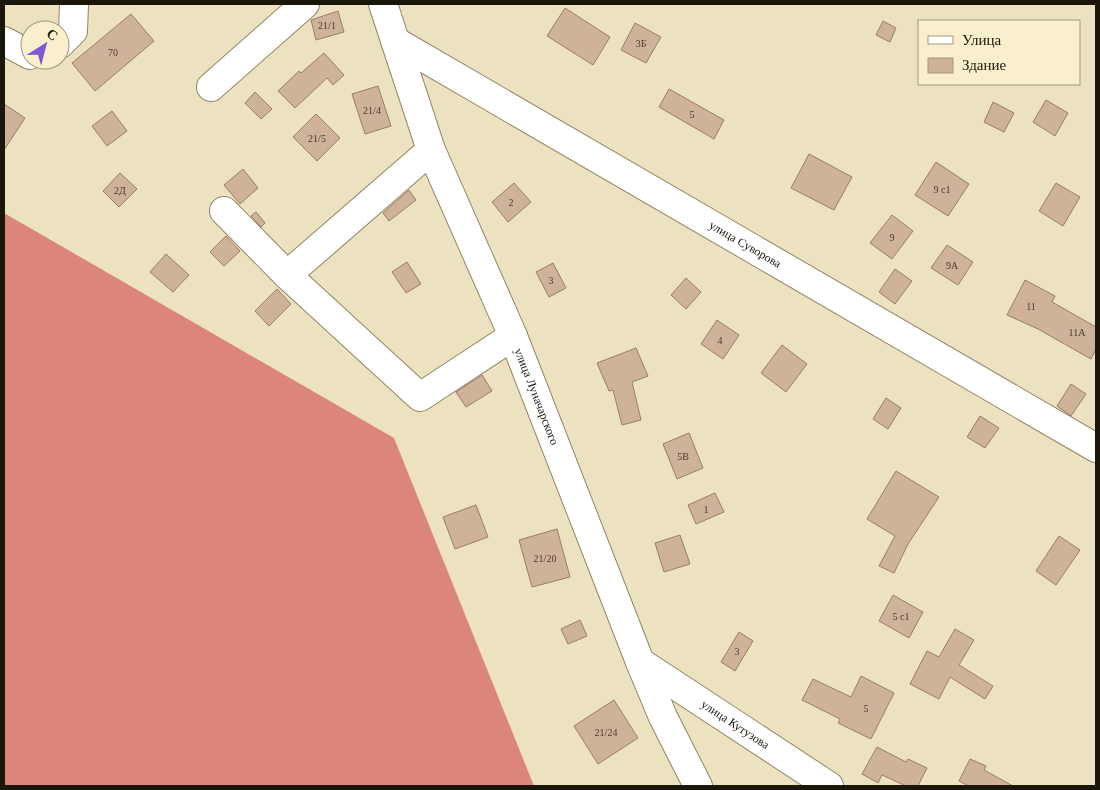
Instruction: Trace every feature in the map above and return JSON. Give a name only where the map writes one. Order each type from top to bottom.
[{"type":"street","points":[[70,34],[74,30],[74,4]]},
{"type":"street","points":[[211,87],[305,4]]},
{"type":"street","name":"улица Луначарского","points":[[383,4],[431,150],[513,336],[663,717],[698,786]]},
{"type":"street","name":"улица Суворова","points":[[395,40],[1096,448]]},
{"type":"street","points":[[4,41],[20,50]]},
{"type":"street","points":[[287,275],[431,150]]},
{"type":"street","points":[[224,211],[287,275],[420,396],[513,336]]},
{"type":"street","name":"улица Кутузова","points":[[640,662],[829,786]]},
{"type":"shaded area","points":[[4,213],[394,438],[534,786],[4,786]]},
{"type":"building","points":[[565,8],[610,37],[593,65],[547,36]]},
{"type":"building","points":[[338,11],[344,32],[316,40],[311,20]]},
{"type":"building","points":[[131,14],[154,41],[95,91],[72,63]]},
{"type":"building","points":[[883,21],[896,28],[890,42],[876,35]]},
{"type":"building","points":[[635,23],[661,37],[646,63],[621,50]]},
{"type":"building","points":[[324,53],[344,75],[333,85],[327,78],[295,108],[278,91],[299,71],[301,73]]},
{"type":"building","points":[[378,86],[391,126],[365,134],[352,94]]},
{"type":"building","points":[[669,89],[724,120],[714,139],[659,107]]},
{"type":"building","points":[[255,92],[272,109],[261,119],[245,103]]},
{"type":"building","points":[[1046,100],[1068,113],[1055,136],[1033,122]]},
{"type":"building","points":[[993,102],[1014,113],[1004,132],[984,122]]},
{"type":"building","points":[[4,104],[25,118],[4,150]]},
{"type":"building","points":[[112,111],[127,131],[107,146],[92,126]]},
{"type":"building","points":[[316,114],[340,138],[317,161],[293,137]]},
{"type":"building","points":[[809,154],[852,177],[834,210],[791,188]]},
{"type":"building","points":[[936,162],[969,184],[948,216],[915,195]]},
{"type":"building","points":[[243,169],[258,188],[240,204],[224,185]]},
{"type":"building","points":[[120,173],[137,189],[119,207],[103,191]]},
{"type":"building","points":[[514,183],[531,202],[508,222],[492,202]]},
{"type":"building","points":[[1056,183],[1080,197],[1063,226],[1039,211]]},
{"type":"building","points":[[409,190],[416,200],[389,221],[383,213]]},
{"type":"building","points":[[256,212],[265,223],[261,227],[251,216]]},
{"type":"building","points":[[892,215],[913,231],[892,259],[870,243]]},
{"type":"building","points":[[226,236],[240,251],[224,266],[210,252]]},
{"type":"building","points":[[947,245],[973,262],[958,285],[931,268]]},
{"type":"building","points":[[166,254],[189,275],[173,292],[150,272]]},
{"type":"building","points":[[407,262],[421,284],[406,293],[392,272]]},
{"type":"building","points":[[553,263],[566,288],[549,297],[536,272]]},
{"type":"building","points":[[895,269],[912,281],[895,304],[879,292]]},
{"type":"building","points":[[686,278],[701,292],[686,309],[671,295]]},
{"type":"building","points":[[1025,280],[1055,296],[1052,302],[1096,327],[1096,349],[1091,359],[1038,329],[1007,315]]},
{"type":"building","points":[[277,289],[291,304],[269,326],[255,311]]},
{"type":"building","points":[[717,320],[739,335],[723,359],[701,344]]},
{"type":"building","points":[[782,345],[807,364],[786,392],[761,373]]},
{"type":"building","points":[[636,348],[648,376],[632,382],[641,420],[622,425],[613,390],[609,391],[597,363]]},
{"type":"building","points":[[482,375],[492,391],[466,407],[456,392]]},
{"type":"building","points":[[1071,384],[1086,394],[1071,416],[1057,406]]},
{"type":"building","points":[[886,398],[901,408],[888,429],[873,419]]},
{"type":"building","points":[[980,416],[999,428],[985,448],[967,437]]},
{"type":"building","points":[[689,433],[703,468],[677,479],[663,444]]},
{"type":"building","points":[[896,471],[939,497],[908,544],[894,573],[879,566],[895,536],[867,519]]},
{"type":"building","points":[[715,493],[724,512],[696,524],[688,505]]},
{"type":"building","points":[[476,505],[488,537],[455,549],[443,517]]},
{"type":"building","points":[[557,529],[570,577],[532,587],[519,540]]},
{"type":"building","points":[[680,535],[690,564],[664,572],[655,543]]},
{"type":"building","points":[[1059,536],[1080,550],[1056,585],[1036,571]]},
{"type":"building","points":[[893,595],[923,612],[909,638],[879,621]]},
{"type":"building","points":[[580,620],[587,636],[568,644],[561,629]]},
{"type":"building","points":[[955,629],[974,640],[959,665],[993,686],[985,699],[950,677],[939,699],[910,684],[927,651],[939,657]]},
{"type":"building","points":[[739,632],[753,641],[735,671],[721,662]]},
{"type":"building","points":[[861,676],[894,693],[871,739],[838,723],[840,719],[802,700],[813,679],[851,697]]},
{"type":"building","points":[[614,700],[638,738],[598,764],[574,726]]},
{"type":"building","points":[[877,747],[906,762],[908,759],[927,768],[918,786],[906,786],[882,775],[878,783],[862,774]]},
{"type":"building","points":[[970,759],[986,766],[984,770],[1013,786],[969,786],[959,781]]}]
